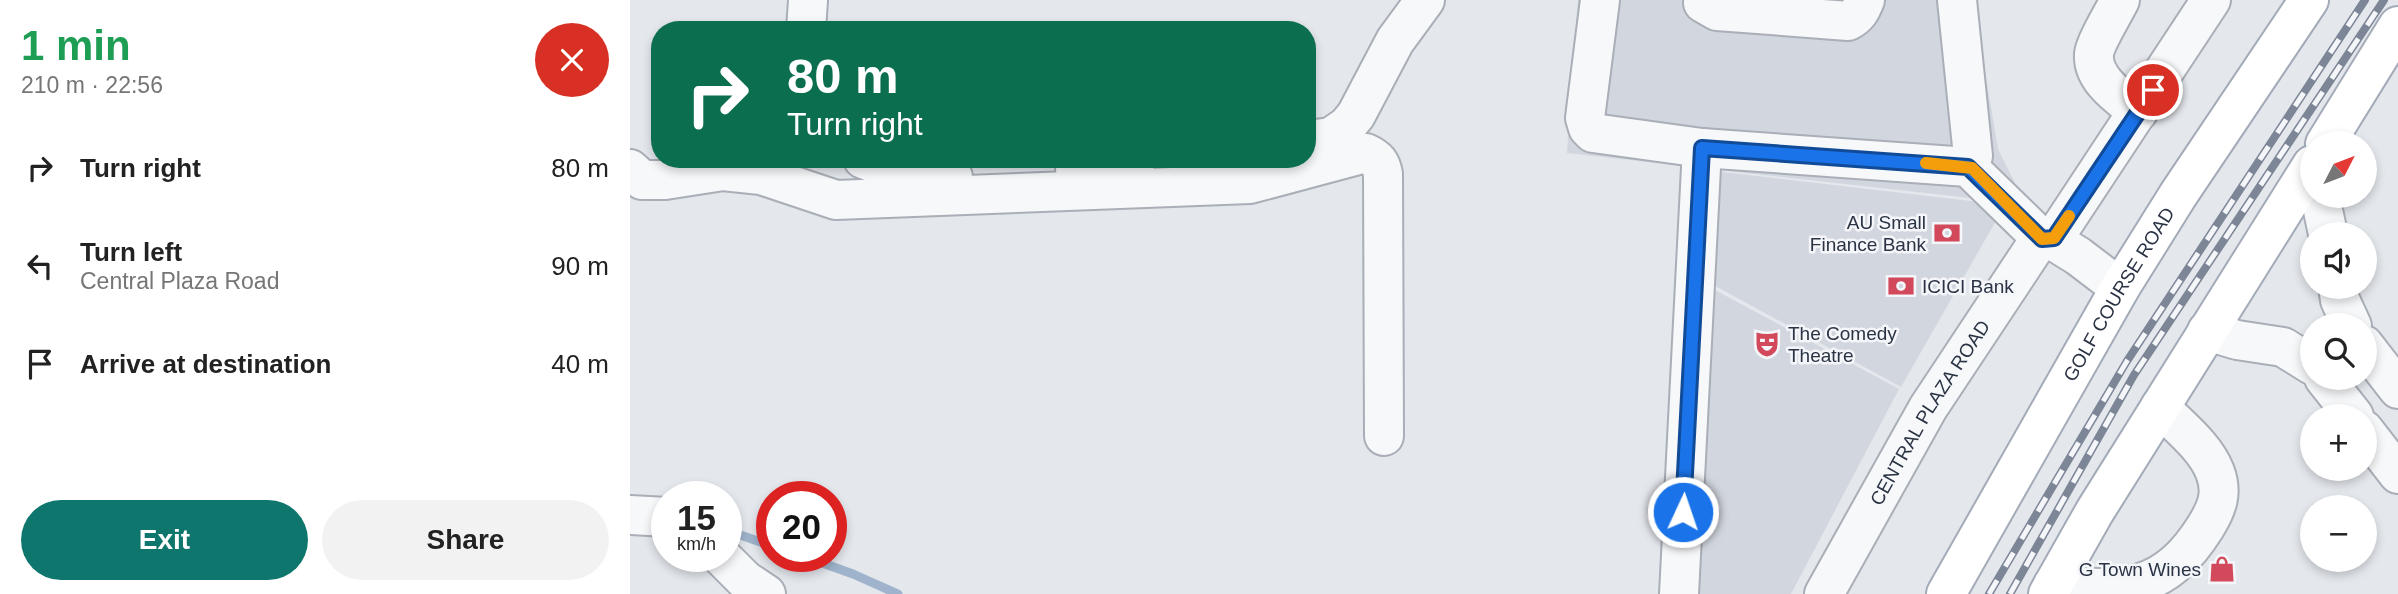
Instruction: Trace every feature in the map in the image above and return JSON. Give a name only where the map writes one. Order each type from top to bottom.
[{"type":"main road","name":"GOLF COURSE ROAD","points":[[1946,594],[2120,288],[2303,6]]},
{"type":"main road","points":[[2333,131],[2392,41]]},
{"type":"main road","points":[[2051,590],[2095,511],[2300,183]]},
{"type":"street","points":[[807,21],[808,0]]},
{"type":"street","points":[[1316,139],[1331,137],[1347,126],[1356,115],[1395,41],[1425,0]]},
{"type":"street","points":[[1600,0],[1585,118],[1588,128],[1593,132],[1702,148],[1968,167],[2048,239],[2078,256],[2120,288]]},
{"type":"street","points":[[1707,0],[1703,3],[1717,11],[1848,21],[1862,10],[1865,0]]},
{"type":"street","points":[[1957,0],[1973,156],[1968,167]]},
{"type":"street","points":[[2120,0],[2094,52],[2095,69],[2090,80],[2102,108],[2134,119]]},
{"type":"street","name":"CENTRAL PLAZA ROAD","points":[[1824,594],[1928,408],[2034,248],[2048,239],[2134,119],[2211,0]]},
{"type":"street","points":[[1679,594],[1702,148]]},
{"type":"street","points":[[1316,166],[1366,153],[1375,157],[1381,165],[1384,436]]},
{"type":"street","points":[[889,168],[920,175],[964,178],[991,178],[1080,168]]},
{"type":"street","points":[[630,169],[642,180],[665,180],[723,171],[761,175],[836,200],[1251,184],[1310,168]]},
{"type":"street","points":[[2207,331],[2237,340],[2283,347],[2300,358]]},
{"type":"street","points":[[2377,362],[2398,389]]},
{"type":"street","points":[[2333,390],[2345,404]]},
{"type":"street","points":[[2051,590],[2101,590],[2146,582],[2164,574],[2196,542],[2209,521],[2220,500],[2216,472],[2204,453],[2160,407]]},
{"type":"street","points":[[2377,447],[2398,474]]},
{"type":"street","points":[[630,515],[651,516]]},
{"type":"street","points":[[737,572],[765,594]]},
{"type":"shaded area","points":[[1578,0],[1714,0],[1846,11],[1849,0],[1973,0],[1998,149],[2018,189],[2006,202],[1567,153]]},
{"type":"shaded area","points":[[1688,168],[2005,205],[1901,387],[1686,270]]},
{"type":"shaded area","points":[[1687,275],[1899,389],[1791,594],[1674,594]]},
{"type":"waterway","points":[[742,536],[756,540]]},
{"type":"waterway","points":[[847,572],[898,594]]},
{"type":"railway","points":[[1989,594],[2127,361],[2365,0]]},
{"type":"railway","points":[[2010,594],[2134,375],[2384,0]]},
{"type":"slow traffic","points":[[1926,163],[1972,168],[2042,239],[2054,238],[2069,216]]},
{"type":"place","name":"AU Small Finance Bank","points":[[1947,233]]},
{"type":"place","name":"ICICI Bank","points":[[1901,286]]},
{"type":"place","name":"The Comedy Theatre","points":[[1767,344]]},
{"type":"place","name":"G Town Wines","points":[[2222,569]]},
{"type":"route","points":[[1683,512],[1702,148],[1968,167],[2042,239],[2054,238],[2153,90]]}]
